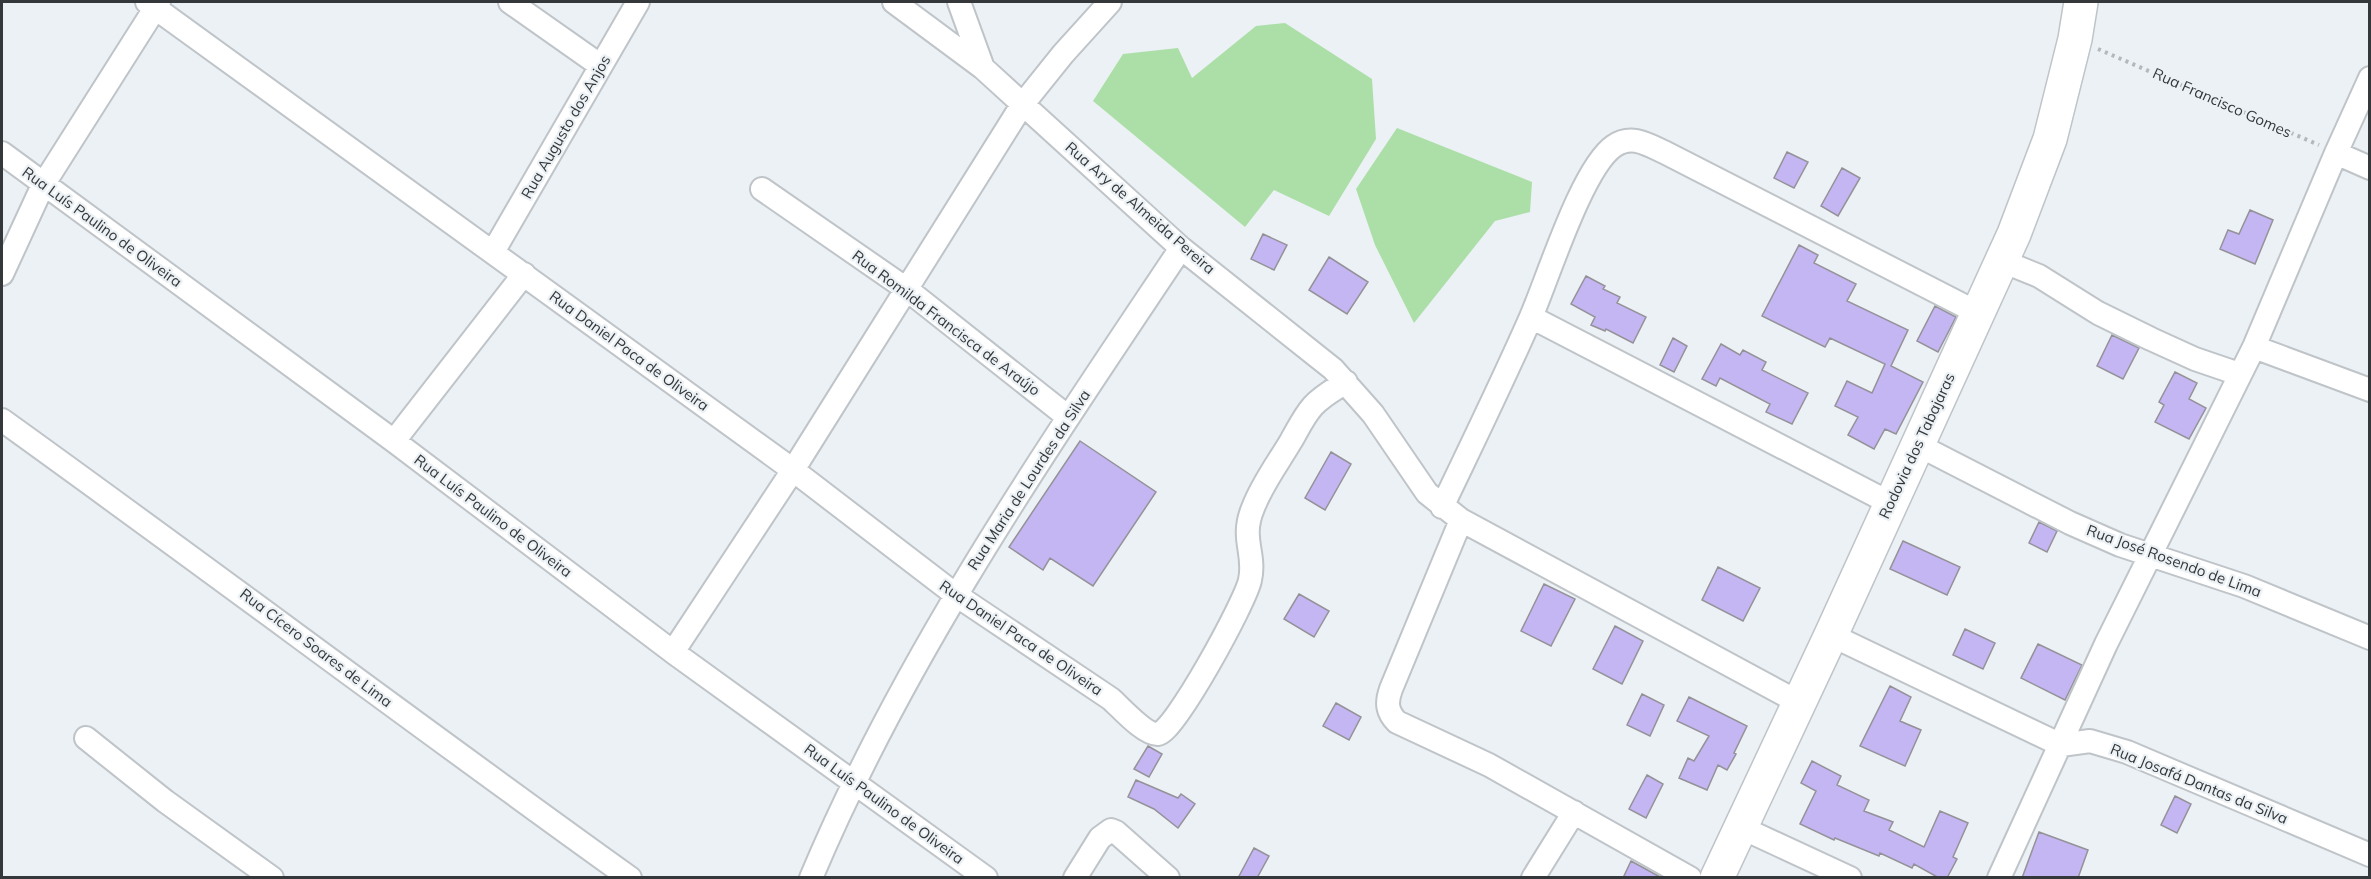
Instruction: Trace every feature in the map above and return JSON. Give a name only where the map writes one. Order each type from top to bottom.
[{"type":"main road","name":"Rodovia dos Tabajaras","points":[[1717,878],[2002,261],[2050,139],[2075,39],[2081,2]]},
{"type":"street","points":[[510,2],[601,66]]},
{"type":"street","name":"Rua Augusto dos Anjos","points":[[493,252],[638,2]]},
{"type":"street","name":"Rua Ary de Almeida Pereira","points":[[894,2],[983,68],[1181,248],[1315,353],[1346,382],[1373,414],[1427,494],[1452,514],[1798,702]]},
{"type":"street","points":[[959,2],[983,68]]},
{"type":"street","points":[[673,652],[793,470],[905,288],[1022,105],[1062,54],[1110,2]]},
{"type":"street","points":[[2,274],[44,185],[154,4]]},
{"type":"street","name":"Rua Daniel Paca de Oliveira","points":[[154,4],[793,470],[956,595],[1111,699],[1132,719],[1153,734],[1159,734],[1168,727],[1229,630],[1243,601],[1252,569],[1246,533],[1259,495],[1308,412],[1321,398],[1346,382]]},
{"type":"street","points":[[2000,878],[2106,644],[2254,347],[2370,78]]},
{"type":"street","points":[[1690,878],[1488,765],[1397,722],[1388,708],[1390,689],[1452,514],[1582,193],[1598,163],[1615,145],[1629,139],[1664,152],[1978,313]]},
{"type":"street","name":"Rua Luís Paulino de Oliveira","points":[[2,153],[394,441],[673,652],[986,878]]},
{"type":"street","points":[[2336,153],[2370,168]]},
{"type":"street","name":"Rua Romilda Francisca de Araújo","points":[[762,189],[905,288],[1068,417]]},
{"type":"street","name":"Rua Maria de Lourdes da Silva","points":[[811,872],[853,782],[956,595],[1068,417],[1181,248]]},
{"type":"street","points":[[2002,261],[2039,276],[2098,313],[2151,339],[2240,374]]},
{"type":"street","points":[[394,441],[524,274]]},
{"type":"street","points":[[1531,317],[1890,503]]},
{"type":"street","points":[[2254,347],[2370,390]]},
{"type":"street","name":"Rua Cícero Soares de Lima","points":[[2,420],[630,878]]},
{"type":"street","name":"Rua José Rosendo de Lima","points":[[1918,445],[2070,523],[2150,556],[2244,586],[2370,638]]},
{"type":"street","points":[[1831,635],[2061,745]]},
{"type":"street","points":[[86,738],[165,801],[272,878]]},
{"type":"street","name":"Rua Josafá Dantas da Silva","points":[[2061,745],[2090,741],[2127,752],[2370,855]]},
{"type":"street","points":[[1533,878],[1575,812]]},
{"type":"street","points":[[1740,827],[1850,878]]},
{"type":"street","points":[[1075,878],[1100,838],[1111,830],[1168,878]]},
{"type":"path","name":"Rua Francisco Gomes","points":[[2075,39],[2336,153]]},
{"type":"green space","points":[[1285,23],[1372,79],[1376,139],[1329,216],[1274,190],[1245,227],[1093,101],[1123,54],[1178,48],[1192,78],[1256,26]]},
{"type":"green space","points":[[1397,128],[1532,182],[1530,212],[1495,221],[1414,323],[1375,245],[1356,189]]},
{"type":"building","points":[[1787,152],[1808,162],[1794,188],[1774,178]]},
{"type":"building","points":[[1842,168],[1860,178],[1838,216],[1821,206]]},
{"type":"building","points":[[2250,210],[2273,220],[2255,264],[2220,249],[2228,230],[2239,234]]},
{"type":"building","points":[[1263,234],[1287,245],[1274,270],[1251,259]]},
{"type":"building","points":[[1799,245],[1818,255],[1814,263],[1856,284],[1847,301],[1908,330],[1891,366],[1923,382],[1896,434],[1885,429],[1874,449],[1848,435],[1858,417],[1835,406],[1847,381],[1872,393],[1885,364],[1830,338],[1825,347],[1762,316]]},
{"type":"building","points":[[1329,257],[1368,282],[1347,314],[1309,290]]},
{"type":"building","points":[[1586,276],[1605,286],[1603,289],[1620,297],[1617,303],[1646,317],[1633,343],[1606,329],[1605,331],[1591,325],[1595,317],[1571,304]]},
{"type":"building","points":[[1935,306],[1956,317],[1938,352],[1917,341]]},
{"type":"building","points":[[2112,335],[2139,348],[2123,379],[2097,366]]},
{"type":"building","points":[[1673,338],[1687,346],[1674,372],[1660,365]]},
{"type":"building","points":[[1721,344],[1740,355],[1743,350],[1766,362],[1762,370],[1808,393],[1792,424],[1766,412],[1770,404],[1720,378],[1716,386],[1702,379]]},
{"type":"building","points":[[2175,372],[2197,383],[2189,399],[2206,408],[2189,439],[2155,422],[2164,405],[2159,402]]},
{"type":"building","points":[[1080,441],[1156,492],[1093,586],[1050,558],[1043,570],[1009,547]]},
{"type":"building","points":[[1331,452],[1351,464],[1325,510],[1305,498]]},
{"type":"building","points":[[2039,522],[2057,531],[2047,552],[2029,543]]},
{"type":"building","points":[[1903,541],[1960,567],[1947,595],[1890,569]]},
{"type":"building","points":[[1718,567],[1760,588],[1743,621],[1702,600]]},
{"type":"building","points":[[1544,584],[1575,599],[1551,646],[1521,631]]},
{"type":"building","points":[[1299,594],[1329,611],[1314,637],[1284,619]]},
{"type":"building","points":[[1615,626],[1643,641],[1622,684],[1593,669]]},
{"type":"building","points":[[1965,629],[1995,643],[1983,669],[1953,655]]},
{"type":"building","points":[[2038,644],[2082,665],[2065,700],[2021,678]]},
{"type":"building","points":[[1890,686],[1911,697],[1900,721],[1921,730],[1905,766],[1860,746]]},
{"type":"building","points":[[1642,694],[1664,705],[1650,736],[1627,725]]},
{"type":"building","points":[[1689,697],[1747,726],[1727,770],[1718,765],[1707,790],[1679,778],[1688,758],[1694,761],[1709,736],[1677,721]]},
{"type":"building","points":[[1336,703],[1361,717],[1349,740],[1323,726]]},
{"type":"building","points":[[1148,746],[1162,754],[1149,777],[1134,769]]},
{"type":"building","points":[[1812,761],[1841,776],[1837,785],[1869,800],[1864,811],[1893,822],[1889,830],[1924,847],[1940,811],[1968,823],[1953,857],[1957,859],[1947,878],[1939,878],[1914,864],[1912,868],[1880,853],[1879,856],[1835,838],[1834,840],[1800,824],[1816,791],[1801,783]]},
{"type":"building","points":[[1647,775],[1663,784],[1646,818],[1629,809]]},
{"type":"building","points":[[1136,780],[1178,798],[1181,794],[1195,804],[1178,828],[1154,809],[1128,797]]},
{"type":"building","points":[[2175,796],[2191,804],[2177,833],[2161,825]]},
{"type":"building","points":[[2039,832],[2088,850],[2078,878],[2022,878]]},
{"type":"building","points":[[1254,848],[1269,856],[1257,878],[1238,878]]},
{"type":"building","points":[[1631,861],[1662,878],[1623,878]]}]
